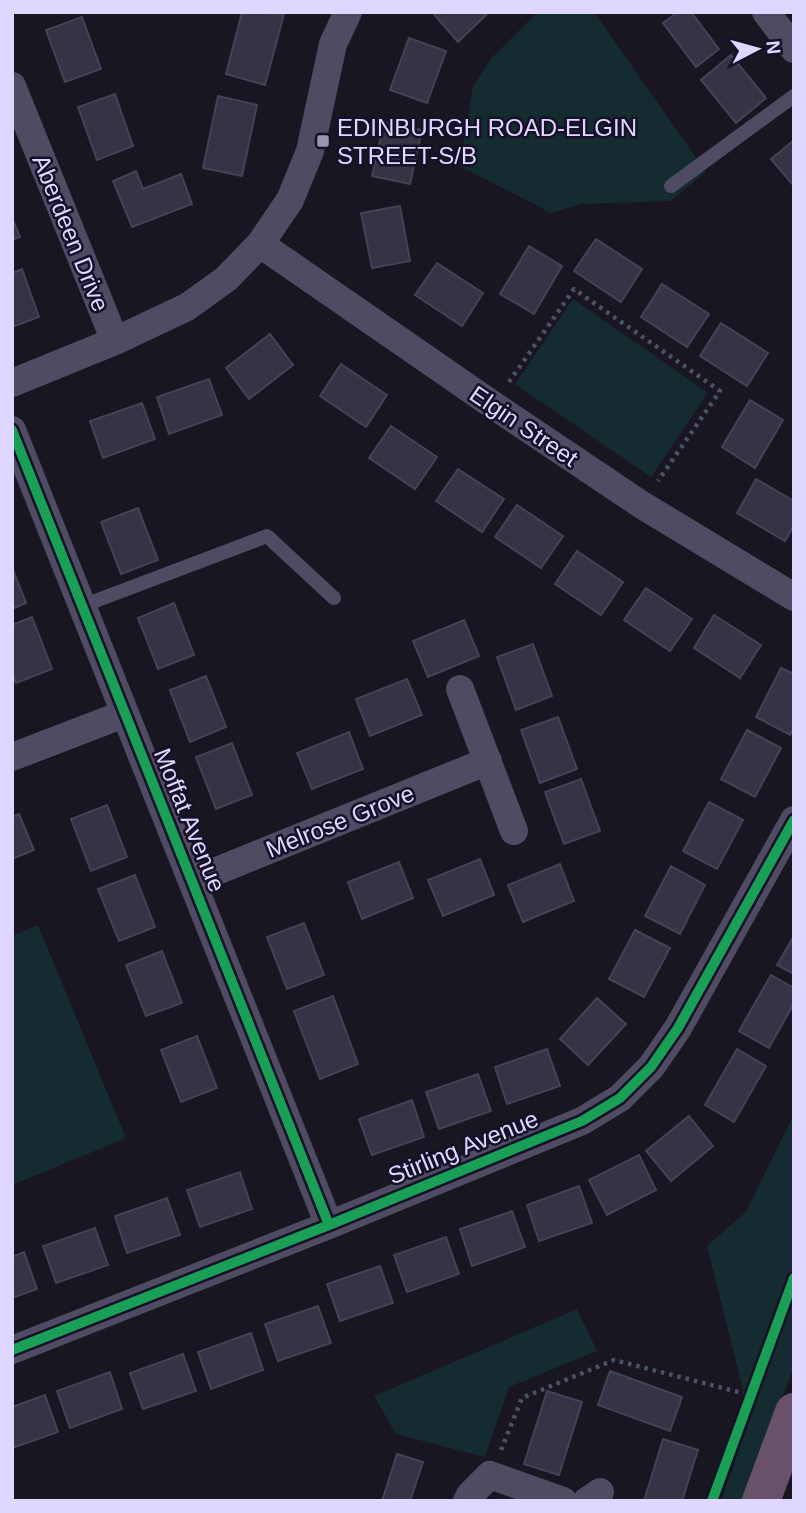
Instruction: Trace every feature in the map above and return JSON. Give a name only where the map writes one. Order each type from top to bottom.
[{"type":"highway","points":[[761,1501],[794,1412]]},
{"type":"street","points":[[12,383],[115,341],[187,307],[226,279],[260,244],[290,201],[310,151],[332,44],[348,12]]},
{"type":"street","points":[[766,12],[794,49]]},
{"type":"street","name":"Aberdeen Drive","points":[[12,86],[115,341]]},
{"type":"street","name":"Elgin Street","points":[[260,244],[642,505],[794,597]]},
{"type":"street","name":"Moffat Avenue","points":[[12,430],[329,1224]]},
{"type":"street","points":[[460,689],[514,831]]},
{"type":"street","points":[[12,757],[124,714]]},
{"type":"street","name":"Melrose Grove","points":[[192,881],[488,761]]},
{"type":"street","name":"Stirling Avenue","points":[[12,1350],[582,1121],[620,1098],[651,1067],[678,1028],[794,820]]},
{"type":"street","points":[[467,1501],[470,1494],[491,1475],[563,1501]]},
{"type":"lane","points":[[671,186],[794,96]]},
{"type":"lane","points":[[82,607],[267,536],[334,598]]},
{"type":"path","points":[[493,405],[574,289],[720,391],[642,505]]},
{"type":"path","points":[[491,1475],[522,1398],[614,1360],[750,1395]]},
{"type":"path","points":[[745,1409],[755,1382]]},
{"type":"green space","points":[[538,12],[594,12],[706,172],[670,201],[581,204],[551,213],[460,166],[473,87],[490,60]]},
{"type":"green space","points":[[573,299],[708,393],[651,477],[515,384]]},
{"type":"green space","points":[[38,925],[126,1138],[12,1185],[12,936]]},
{"type":"green space","points":[[794,1114],[794,1365],[746,1501],[721,1501],[759,1394],[743,1389],[707,1246],[746,1212]]},
{"type":"green space","points":[[577,1309],[597,1351],[509,1387],[485,1457],[396,1434],[374,1396]]},
{"type":"building","points":[[242,12],[284,14],[265,85],[226,74]]},
{"type":"building","points":[[432,12],[489,12],[458,42]]},
{"type":"building","points":[[678,12],[691,12],[719,49],[696,67],[663,23]]},
{"type":"building","points":[[82,17],[101,69],[65,82],[46,30]]},
{"type":"building","points":[[409,38],[446,51],[427,103],[390,90]]},
{"type":"building","points":[[731,55],[766,98],[736,123],[701,80]]},
{"type":"building","points":[[115,94],[133,146],[97,160],[78,107]]},
{"type":"building","points":[[218,96],[257,105],[242,176],[203,168]]},
{"type":"building","points":[[384,122],[422,130],[410,184],[372,176]]},
{"type":"building","points":[[794,140],[794,186],[771,159]]},
{"type":"building","points":[[136,171],[143,189],[181,174],[192,204],[132,227],[113,181]]},
{"type":"building","points":[[400,206],[410,261],[372,268],[361,213]]},
{"type":"building","points":[[12,218],[20,237],[12,240]]},
{"type":"building","points":[[596,239],[642,269],[621,302],[574,271]]},
{"type":"building","points":[[529,246],[562,266],[534,314],[500,294]]},
{"type":"building","points":[[437,263],[483,293],[462,326],[415,295]]},
{"type":"building","points":[[22,269],[39,317],[12,327],[12,273]]},
{"type":"building","points":[[662,284],[709,314],[687,347],[641,317]]},
{"type":"building","points":[[721,323],[768,353],[747,386],[700,356]]},
{"type":"building","points":[[270,334],[293,365],[249,399],[226,368]]},
{"type":"building","points":[[341,364],[387,395],[366,427],[320,396]]},
{"type":"building","points":[[209,379],[222,415],[169,434],[157,397]]},
{"type":"building","points":[[750,400],[783,420],[755,468],[722,447]]},
{"type":"building","points":[[142,403],[155,439],[103,458],[90,421]]},
{"type":"building","points":[[391,426],[437,457],[415,489],[369,458]]},
{"type":"building","points":[[458,469],[504,499],[482,532],[436,501]]},
{"type":"building","points":[[756,479],[794,501],[794,525],[785,541],[737,513]]},
{"type":"building","points":[[517,505],[563,536],[541,568],[495,537]]},
{"type":"building","points":[[138,508],[158,560],[121,574],[101,522]]},
{"type":"building","points":[[577,551],[623,582],[601,615],[555,584]]},
{"type":"building","points":[[12,567],[26,603],[12,609]]},
{"type":"building","points":[[646,588],[692,619],[670,651],[624,620]]},
{"type":"building","points":[[174,603],[194,655],[158,669],[138,618]]},
{"type":"building","points":[[714,615],[761,645],[740,678],[694,648]]},
{"type":"building","points":[[32,617],[52,669],[16,683],[12,674],[12,625]]},
{"type":"building","points":[[464,620],[479,656],[428,677],[413,641]]},
{"type":"building","points":[[533,644],[552,696],[516,710],[497,657]]},
{"type":"building","points":[[781,668],[794,674],[794,728],[790,735],[756,717]]},
{"type":"building","points":[[206,676],[226,727],[190,742],[170,690]]},
{"type":"building","points":[[407,679],[422,715],[370,736],[356,699]]},
{"type":"building","points":[[558,717],[577,769],[540,783],[521,730]]},
{"type":"building","points":[[747,730],[781,748],[755,797],[721,779]]},
{"type":"building","points":[[349,732],[363,769],[312,789],[297,753]]},
{"type":"building","points":[[232,743],[252,795],[216,809],[196,757]]},
{"type":"building","points":[[581,779],[600,831],[564,844],[545,792]]},
{"type":"building","points":[[709,802],[743,820],[717,869],[683,851]]},
{"type":"building","points":[[107,805],[127,857],[91,871],[71,819]]},
{"type":"building","points":[[19,814],[34,850],[12,859],[12,817]]},
{"type":"building","points":[[480,859],[494,895],[443,916],[428,880]]},
{"type":"building","points":[[399,862],[413,898],[362,919],[348,882]]},
{"type":"building","points":[[560,864],[574,901],[523,922],[508,885]]},
{"type":"building","points":[[671,866],[705,885],[680,934],[645,916]]},
{"type":"building","points":[[135,875],[155,927],[119,941],[98,889]]},
{"type":"building","points":[[304,923],[324,975],[287,989],[267,937]]},
{"type":"building","points":[[635,930],[670,948],[644,997],[609,979]]},
{"type":"building","points":[[794,936],[794,974],[777,965]]},
{"type":"building","points":[[162,951],[182,1003],[146,1016],[126,965]]},
{"type":"building","points":[[771,975],[794,988],[794,1003],[769,1048],[739,1031]]},
{"type":"building","points":[[333,996],[358,1064],[320,1079],[294,1011]]},
{"type":"building","points":[[597,998],[626,1024],[588,1065],[560,1039]]},
{"type":"building","points":[[197,1036],[217,1088],[181,1102],[161,1050]]},
{"type":"building","points":[[547,1049],[560,1086],[507,1104],[495,1067]]},
{"type":"building","points":[[737,1049],[766,1066],[734,1122],[705,1105]]},
{"type":"building","points":[[478,1074],[491,1111],[439,1129],[426,1092]]},
{"type":"building","points":[[412,1100],[424,1137],[372,1155],[359,1119]]},
{"type":"building","points":[[689,1116],[713,1146],[671,1181],[646,1151]]},
{"type":"building","points":[[639,1155],[656,1190],[607,1215],[589,1180]]},
{"type":"building","points":[[240,1172],[252,1209],[200,1227],[187,1190]]},
{"type":"building","points":[[579,1186],[592,1223],[539,1241],[527,1205]]},
{"type":"building","points":[[167,1198],[180,1235],[127,1253],[115,1216]]},
{"type":"building","points":[[512,1211],[525,1247],[472,1266],[460,1229]]},
{"type":"building","points":[[95,1228],[108,1265],[56,1283],[43,1246]]},
{"type":"building","points":[[446,1237],[459,1274],[407,1292],[394,1255]]},
{"type":"building","points":[[24,1252],[37,1289],[12,1298],[12,1257]]},
{"type":"building","points":[[380,1266],[393,1303],[340,1321],[327,1284]]},
{"type":"building","points":[[318,1306],[331,1343],[278,1361],[265,1324]]},
{"type":"building","points":[[251,1333],[263,1370],[211,1389],[198,1352]]},
{"type":"building","points":[[183,1354],[196,1391],[143,1409],[130,1373]]},
{"type":"building","points":[[610,1371],[682,1397],[670,1431],[598,1405]]},
{"type":"building","points":[[110,1372],[122,1409],[70,1428],[57,1391]]},
{"type":"building","points":[[547,1391],[582,1402],[559,1475],[524,1464]]},
{"type":"building","points":[[45,1395],[58,1432],[12,1448],[12,1407]]},
{"type":"building","points":[[663,1439],[698,1450],[682,1501],[644,1501]]},
{"type":"building","points":[[397,1454],[423,1462],[410,1501],[382,1501]]},
{"type":"cycle path","points":[[12,430],[329,1225]]},
{"type":"cycle path","points":[[12,1350],[329,1225],[582,1121],[620,1098],[651,1067],[678,1028],[794,820]]},
{"type":"cycle path","points":[[712,1501],[794,1278]]},
{"type":"place","name":"EDINBURGH ROAD-ELGIN STREET-S/B","points":[[323,141]]}]
